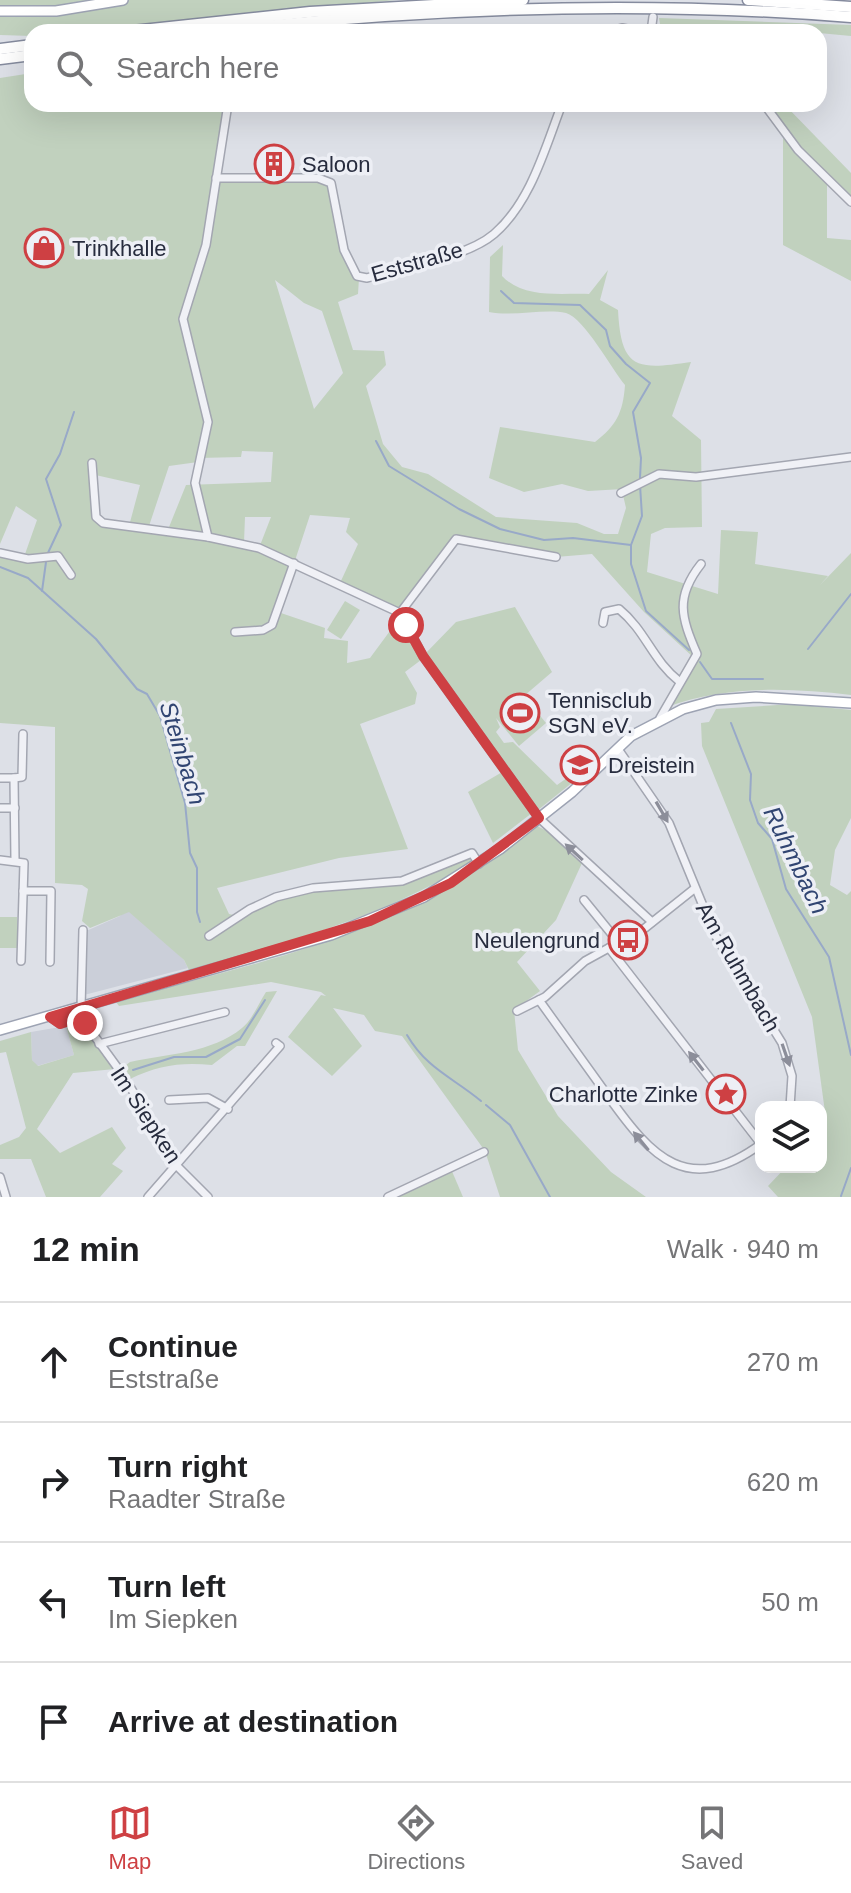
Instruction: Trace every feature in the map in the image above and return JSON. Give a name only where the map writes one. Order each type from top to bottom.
[{"type":"highway","points":[[198,24],[310,12],[523,0]]},
{"type":"highway","points":[[748,0],[851,7]]},
{"type":"highway","points":[[300,24],[394,16],[565,9],[733,10],[851,17]]},
{"type":"highway","points":[[0,49],[24,46]]},
{"type":"highway","points":[[0,59],[24,56]]},
{"type":"main road","points":[[0,11],[56,11],[123,0]]},
{"type":"main road","points":[[0,1030],[344,931],[424,897],[479,864],[660,718],[716,700],[793,697],[851,703]]},
{"type":"street","points":[[652,24],[653,17]]},
{"type":"street","points":[[208,537],[195,483],[208,422],[183,319],[206,245],[227,112]]},
{"type":"street","name":"Eststraße","points":[[216,178],[318,178],[331,183],[344,250],[357,276],[367,278],[469,248],[493,235],[512,214],[529,185],[559,112]]},
{"type":"street","points":[[770,112],[798,150],[851,202]]},
{"type":"street","points":[[621,493],[659,474],[696,477],[851,457]]},
{"type":"street","points":[[92,463],[96,517],[103,523],[245,543],[400,613],[423,656],[539,818],[652,922]]},
{"type":"street","points":[[400,613],[456,539],[556,557]]},
{"type":"street","points":[[0,553],[28,559],[58,556],[71,575]]},
{"type":"street","points":[[235,632],[263,630],[272,625],[294,563]]},
{"type":"street","points":[[660,718],[697,654],[686,631],[683,597],[686,586],[701,564]]},
{"type":"street","points":[[603,623],[605,612],[619,609],[638,625],[655,656],[680,682]]},
{"type":"street","points":[[0,778],[22,777],[23,734]]},
{"type":"street","name":"Am Ruhmbach","points":[[618,749],[669,823],[715,935],[782,1043],[792,1076],[790,1101]]},
{"type":"street","points":[[14,778],[15,860]]},
{"type":"street","points":[[0,808],[15,808]]},
{"type":"street","points":[[209,936],[250,909],[276,897],[313,888],[402,881],[472,853],[479,864]]},
{"type":"street","points":[[0,860],[24,863],[21,961]]},
{"type":"street","points":[[517,1011],[539,1000],[585,961],[652,922],[694,889]]},
{"type":"street","points":[[23,891],[51,891],[50,962]]},
{"type":"street","points":[[584,900],[619,943]]},
{"type":"street","points":[[81,1008],[83,930]]},
{"type":"street","points":[[609,948],[755,1136]]},
{"type":"street","points":[[539,1000],[642,1143],[666,1166],[693,1176],[716,1175],[730,1169],[755,1149]]},
{"type":"street","points":[[99,1044],[225,1012]]},
{"type":"street","name":"Im Siepken","points":[[50,1017],[60,1024],[81,1017],[125,1078],[176,1165],[208,1197]]},
{"type":"street","points":[[148,1197],[228,1109],[280,1046],[276,1043]]},
{"type":"street","points":[[169,1100],[208,1098],[228,1109]]},
{"type":"street","points":[[388,1197],[484,1152]]},
{"type":"street","points":[[0,1177],[6,1197]]},
{"type":"shaded area","points":[[123,910],[135,913],[184,960],[188,968],[84,995],[84,932],[120,916]]},
{"type":"shaded area","points":[[66,1026],[74,1055],[37,1066],[32,1060],[31,1032]]},
{"type":"green space","points":[[0,0],[396,0],[152,24],[24,24],[24,36],[0,35]]},
{"type":"green space","points":[[659,18],[824,24],[660,24]]},
{"type":"green space","points":[[827,24],[851,25],[851,36],[827,34]]},
{"type":"green space","points":[[24,74],[24,112],[226,112],[216,177],[318,178],[331,183],[339,233],[359,278],[358,294],[338,302],[353,350],[384,351],[386,365],[366,386],[383,444],[402,467],[428,474],[496,517],[577,523],[604,534],[618,534],[626,508],[623,495],[665,471],[623,489],[588,491],[562,484],[524,492],[489,478],[500,427],[595,442],[617,418],[625,385],[589,333],[566,313],[489,312],[490,257],[503,245],[502,276],[531,292],[589,294],[608,270],[600,300],[618,310],[623,345],[628,355],[635,362],[645,365],[691,362],[672,416],[701,440],[702,527],[665,528],[651,534],[647,572],[718,594],[721,530],[758,532],[755,564],[828,576],[820,585],[851,553],[851,695],[758,690],[712,695],[667,707],[693,657],[644,612],[592,554],[556,557],[456,538],[400,612],[340,583],[358,544],[346,532],[350,518],[310,515],[278,612],[325,628],[324,638],[348,641],[347,663],[370,658],[401,616],[423,656],[456,622],[515,607],[552,672],[524,696],[546,723],[519,746],[496,718],[500,727],[496,732],[504,743],[513,742],[557,785],[574,773],[578,778],[538,810],[425,657],[405,672],[417,693],[415,704],[360,724],[408,849],[339,858],[217,888],[229,914],[243,917],[279,900],[314,889],[381,886],[468,857],[472,862],[370,913],[299,938],[189,970],[184,960],[129,912],[90,928],[82,921],[88,889],[82,885],[55,883],[55,727],[0,723],[0,553],[24,557],[37,520],[16,506],[0,544],[0,78]],"holes":[[[275,280],[304,303],[322,311],[343,373],[314,409]],[[242,451],[273,452],[271,482],[186,485],[167,532],[148,529],[169,466],[198,462],[199,458],[241,457]],[[91,474],[140,485],[129,526],[96,517]],[[245,517],[271,517],[259,548],[244,542]]]},
{"type":"green space","points":[[773,112],[792,112],[851,173],[851,197],[804,150]]},
{"type":"green space","points":[[783,138],[827,181],[827,238],[851,240],[851,281],[783,245]]},
{"type":"green space","points":[[345,601],[360,610],[341,639],[327,630]]},
{"type":"green space","points":[[793,704],[851,710],[851,818],[835,850],[830,885],[847,895],[851,891],[851,1197],[778,1197],[768,1186],[780,1173],[827,1173],[827,1101],[823,1101],[812,1017],[702,746],[701,723],[709,722],[716,709]]},
{"type":"green space","points":[[504,771],[532,813],[493,843],[468,792]]},
{"type":"green space","points":[[537,826],[549,832],[582,863],[556,920],[517,962],[540,991],[514,1010],[518,1050],[558,1116],[611,1172],[646,1197],[500,1197],[485,1151],[402,1036],[375,1031],[364,1015],[333,1008],[362,1046],[332,1076],[288,1037],[321,995],[326,996],[321,992],[271,982],[119,1006],[116,1002],[267,961],[374,922],[431,894]]},
{"type":"green space","points":[[0,917],[17,917],[18,948],[0,948]]},
{"type":"green space","points":[[277,991],[245,1046],[237,1046],[212,1065],[170,1066],[130,1079],[122,1068],[130,1062],[217,1043],[249,1021],[266,992]]},
{"type":"green space","points":[[81,1022],[115,1069],[73,1073],[37,1129],[60,1153],[112,1127],[126,1148],[112,1164],[123,1171],[100,1197],[46,1197],[31,1159],[0,1159],[0,1145],[19,1137],[26,1128],[6,1052],[0,1053],[0,1041],[31,1032],[32,1060],[38,1066],[74,1055],[66,1026]]},
{"type":"green space","points":[[451,1169],[463,1197],[390,1197]]},
{"type":"waterway","name":"Ruhmbach","points":[[501,291],[514,303],[580,305],[606,330],[610,346],[626,364],[650,383],[633,412],[641,458],[640,478]]},
{"type":"waterway","points":[[47,555],[61,525],[46,479],[60,454],[74,412]]},
{"type":"waterway","name":"Ruhmbach","points":[[376,441],[389,466],[459,509],[500,529],[544,540],[573,538],[631,545]]},
{"type":"waterway","name":"Ruhmbach","points":[[640,485],[642,516],[631,545],[631,564],[646,611],[689,650]]},
{"type":"waterway","points":[[42,591],[46,562]]},
{"type":"waterway","name":"Steinbach","points":[[0,567],[28,578],[96,639],[137,689],[147,694],[160,716],[185,803],[190,853],[197,868],[197,912],[200,922]]},
{"type":"waterway","points":[[808,649],[851,594]]},
{"type":"waterway","points":[[700,662],[712,679],[763,679]]},
{"type":"waterway","name":"Ruhmbach","points":[[731,723],[751,774],[750,800],[758,823],[772,839],[786,889],[829,957],[851,1055]]},
{"type":"waterway","points":[[133,1070],[174,1057],[206,1057],[240,1039],[265,1000]]},
{"type":"waterway","name":"Steinbach","points":[[407,1035],[423,1056],[481,1101]]},
{"type":"waterway","name":"Steinbach","points":[[486,1105],[510,1125],[550,1197]]},
{"type":"waterway","name":"Ruhmbach","points":[[841,1196],[851,1168]]},
{"type":"place","name":"Saloon","points":[[274,164]]},
{"type":"place","name":"Trinkhalle","points":[[44,248]]},
{"type":"place","name":"Tennisclub SGN eV.","points":[[520,713]]},
{"type":"place","name":"Dreistein","points":[[580,765]]},
{"type":"place","name":"Neulengrund","points":[[628,940]]},
{"type":"place","name":"Charlotte Zinke","points":[[726,1094]]},
{"type":"route","points":[[85,1023],[81,1017],[60,1024],[50,1017],[370,921],[451,883],[539,818],[423,656],[406,625]]}]
